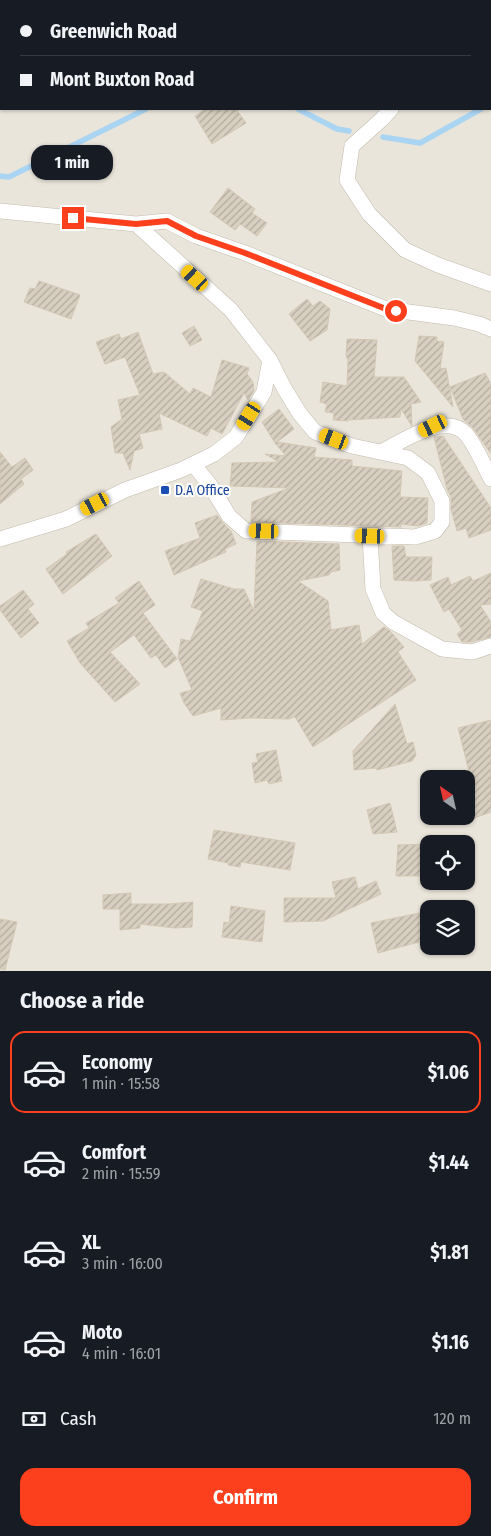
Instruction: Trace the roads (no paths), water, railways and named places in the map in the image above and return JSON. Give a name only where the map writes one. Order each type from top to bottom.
[{"type":"street","points":[[390,110],[352,146],[347,180],[369,214],[404,250],[438,265],[491,284]]},
{"type":"street","points":[[0,211],[136,224],[167,221],[196,236],[245,253],[386,309],[454,318],[491,329]]},
{"type":"street","points":[[136,224],[231,310],[270,360],[300,414],[315,432],[352,446],[408,458],[428,472],[442,502],[442,522],[435,531],[415,537],[246,531],[229,516],[210,485],[193,464]]},
{"type":"street","points":[[0,539],[66,519],[125,490],[181,470],[214,454],[236,438],[264,392],[270,360]]},
{"type":"street","points":[[380,452],[433,426],[454,426],[466,434],[491,479]]},
{"type":"street","points":[[370,536],[373,589],[383,613],[393,622],[442,649],[472,652],[491,646]]},
{"type":"waterway","points":[[0,176],[9,177],[144,110]]},
{"type":"waterway","points":[[300,110],[337,129],[349,131]]},
{"type":"waterway","points":[[383,137],[420,143],[479,110]]},
{"type":"place","name":"D.A Office","points":[[165,490]]}]
